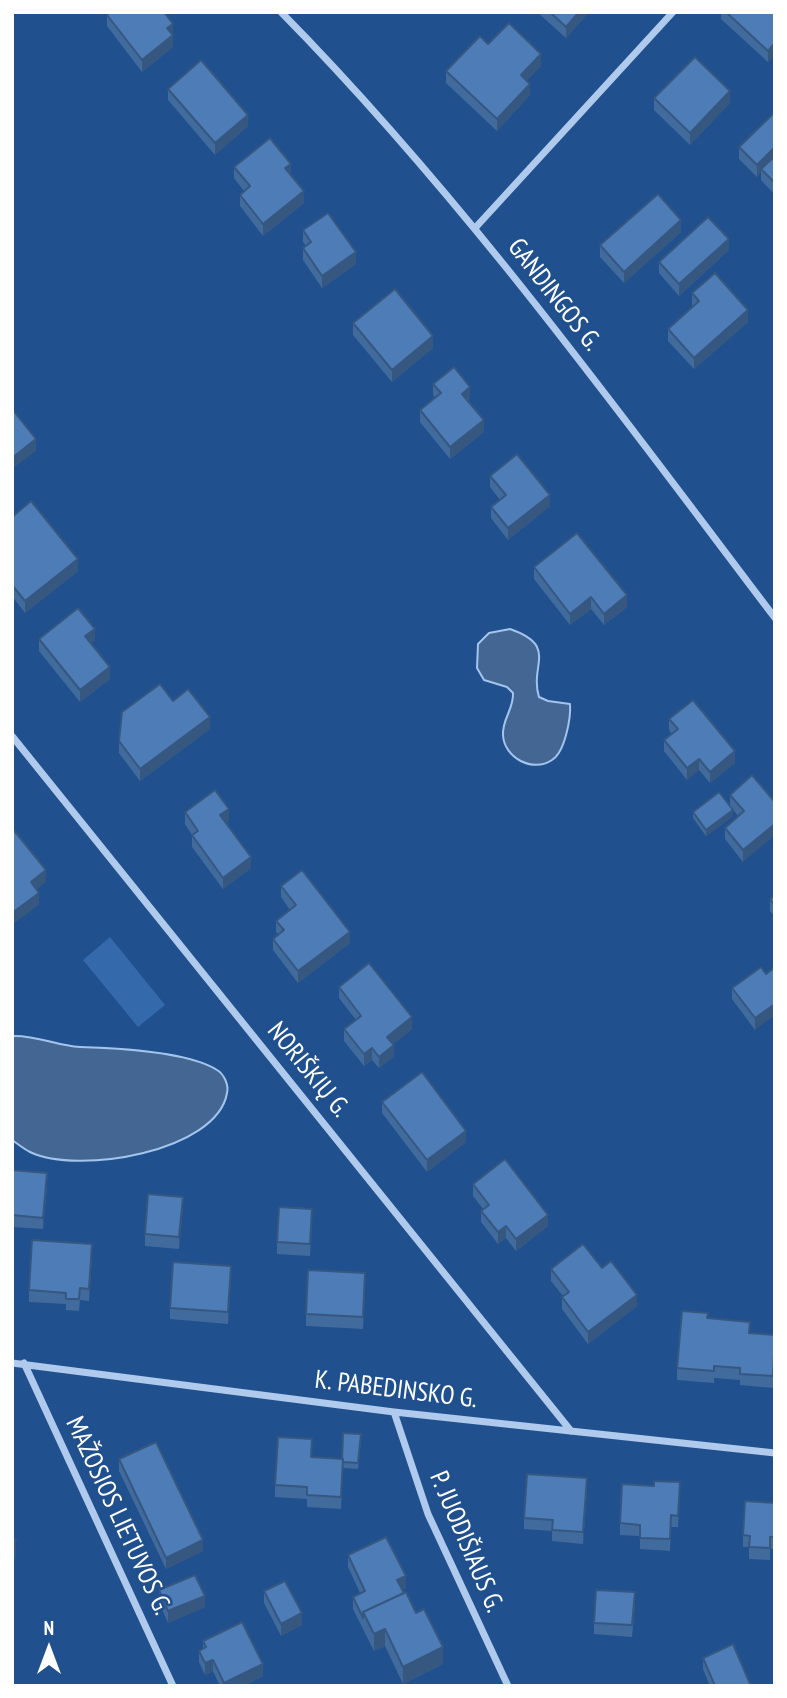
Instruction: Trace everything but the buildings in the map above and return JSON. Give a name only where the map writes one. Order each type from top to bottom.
[{"type":"street","name":"GANDINGOS G.","points":[[281,12],[343,75],[476,227],[775,618]]},
{"type":"street","points":[[476,227],[673,12]]},
{"type":"street","name":"NORIŠKIŲ G.","points":[[12,736],[570,1431]]},
{"type":"street","name":"K. PABEDINSKO G.","points":[[12,1363],[394,1412],[775,1453]]},
{"type":"street","name":"MAŽOSIOS LIETUVOS G.","points":[[24,1363],[173,1686]]},
{"type":"street","name":"P. JUODIŠIAUS G.","points":[[394,1412],[428,1514],[508,1686]]},
{"type":"shaded area","points":[[510,629],[525,635],[534,642],[538,650],[539,697],[570,704],[564,742],[557,756],[544,764],[528,764],[508,750],[503,729],[513,693],[507,687],[484,680],[477,668],[478,644],[489,633]]},
{"type":"shaded area","points":[[110,937],[165,1005],[138,1027],[83,960]]},
{"type":"shaded area","points":[[12,1036],[71,1046],[131,1050],[189,1059],[220,1072],[227,1083],[227,1093],[218,1113],[199,1130],[173,1144],[110,1159],[79,1161],[52,1158],[30,1152],[12,1140]]}]
